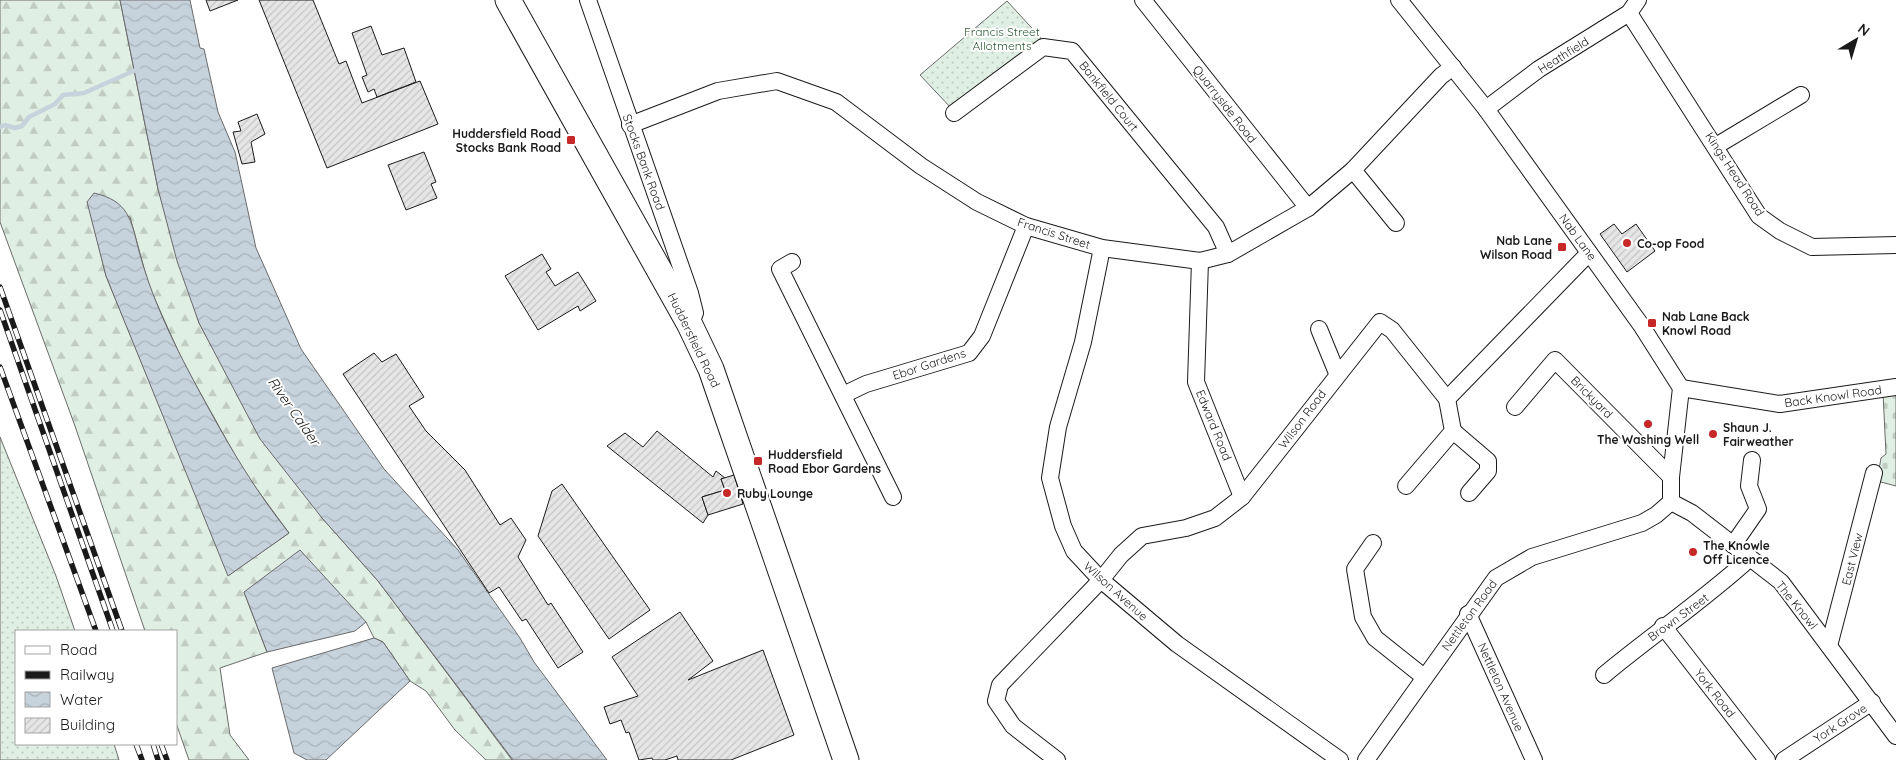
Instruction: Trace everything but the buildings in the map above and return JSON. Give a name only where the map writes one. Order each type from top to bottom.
[{"type":"highway","name":"Huddersfield Road","points":[[508,0],[690,325],[720,395],[846,760]]},
{"type":"street","name":"Stocks Bank Road","points":[[588,0],[690,293],[695,313],[690,325]]},
{"type":"street","name":"Quarryside Road","points":[[1143,0],[1308,208]]},
{"type":"street","name":"Nab Lane","points":[[1399,0],[1486,109],[1642,325],[1681,388]]},
{"type":"street","name":"Heathfield","points":[[1486,109],[1539,69],[1633,7]]},
{"type":"street","name":"Kings Head Road","points":[[1633,7],[1759,216],[1780,231],[1812,247],[1896,246]]},
{"type":"street","name":"Bankfield Court","points":[[954,113],[1043,48],[1072,51],[1216,227],[1228,254]]},
{"type":"street","name":"Francis Street","points":[[630,125],[718,91],[777,81],[836,102],[921,166],[977,202],[1026,226],[1102,248],[1200,262],[1228,254],[1308,208],[1353,170],[1441,76],[1453,67]]},
{"type":"street","points":[[1716,146],[1801,95]]},
{"type":"street","points":[[1353,170],[1396,223]]},
{"type":"street","name":"Ebor Gardens","points":[[843,395],[866,384],[969,353],[982,336],[1026,226]]},
{"type":"street","name":"Wilson Avenue","points":[[1102,248],[1083,342],[1058,427],[1050,478],[1063,526],[1074,550],[1101,580],[1177,644],[1340,760]]},
{"type":"street","points":[[1469,493],[1488,471],[1488,461],[1454,431],[1447,399],[1589,253]]},
{"type":"street","points":[[792,262],[780,270],[893,497]]},
{"type":"street","name":"Edward Road","points":[[1200,262],[1196,382],[1242,496]]},
{"type":"street","name":"Wilson Road","points":[[1057,760],[1013,726],[996,702],[1000,685],[1101,580],[1121,555],[1142,536],[1186,528],[1215,518],[1242,496],[1337,373],[1380,322],[1392,330],[1447,399]]},
{"type":"street","points":[[1319,329],[1337,373]]},
{"type":"street","name":"Brickyard","points":[[1516,407],[1555,360],[1671,477]]},
{"type":"street","name":"Back Knowl Road","points":[[1681,388],[1780,404],[1896,387]]},
{"type":"street","points":[[1671,502],[1671,477],[1681,388]]},
{"type":"street","points":[[1406,486],[1454,431]]},
{"type":"street","points":[[1733,544],[1758,510],[1749,486],[1752,460]]},
{"type":"street","name":"East View","points":[[1829,646],[1874,473]]},
{"type":"street","name":"The Knowl","points":[[1671,502],[1692,513],[1781,582],[1896,736]]},
{"type":"street","name":"Nettleton Road","points":[[1366,760],[1468,614],[1496,578],[1525,561],[1642,523],[1656,515],[1671,502]]},
{"type":"street","points":[[1373,543],[1355,569],[1363,617],[1375,638],[1424,677]]},
{"type":"street","name":"Brown Street","points":[[1604,675],[1664,626],[1714,591],[1750,558]]},
{"type":"street","name":"Nettleton Avenue","points":[[1468,614],[1534,760]]},
{"type":"street","name":"York Road","points":[[1664,626],[1767,760]]},
{"type":"street","name":"York Grove","points":[[1784,760],[1872,702]]},
{"type":"green space","points":[[0,0],[120,0],[158,189],[199,323],[229,378],[322,518],[378,581],[512,760],[486,760],[455,730],[426,691],[410,681],[383,642],[374,638],[366,622],[244,592],[267,652],[220,668],[230,735],[249,760],[189,760],[178,729],[178,630],[145,630],[75,426],[0,222]],"holes":[[[88,202],[130,217],[149,286],[183,362],[245,473],[289,533],[229,575],[106,276]]]},
{"type":"green space","name":"Francis Street Allotments","points":[[1007,1],[1041,38],[952,109],[920,75]]},
{"type":"green space","points":[[1896,391],[1896,486],[1877,481],[1881,458],[1886,454],[1883,393]]},
{"type":"green space","points":[[0,437],[56,576],[75,630],[15,630],[15,745],[114,745],[119,760],[0,760]]},
{"type":"water","name":"River Calder","points":[[120,0],[190,0],[200,48],[204,49],[218,112],[235,152],[256,248],[301,349],[384,469],[458,550],[520,638],[534,662],[607,760],[513,760],[378,581],[322,518],[260,439],[199,323],[177,261],[158,189]]},
{"type":"water","points":[[94,193],[115,201],[127,213],[134,230],[152,292],[179,351],[209,409],[237,457],[256,488],[289,533],[228,576],[106,276],[87,202]]},
{"type":"water","points":[[300,550],[366,622],[355,631],[267,652],[244,592]]},
{"type":"water","points":[[374,638],[383,642],[410,681],[326,760],[307,760],[294,753],[272,668]]},
{"type":"waterway","points":[[0,127],[5,125],[15,128],[22,126],[29,117],[55,104],[63,95],[84,93],[138,69]]},
{"type":"railway","points":[[0,287],[122,630]]},
{"type":"railway","points":[[0,310],[113,630]]},
{"type":"railway","points":[[0,367],[96,630]]},
{"type":"railway","points":[[136,745],[142,760]]},
{"type":"railway","points":[[153,745],[158,760]]},
{"type":"railway","points":[[161,745],[167,760]]},
{"type":"place","name":"Huddersfield Road Stocks Bank Road","points":[[571,140]]},
{"type":"place","name":"Co-op Food","points":[[1627,243]]},
{"type":"place","name":"Nab Lane Wilson Road","points":[[1562,247]]},
{"type":"place","name":"Nab Lane Back Knowl Road","points":[[1652,323]]},
{"type":"place","name":"The Washing Well","points":[[1648,424]]},
{"type":"place","name":"Shaun J. Fairweather","points":[[1713,434]]},
{"type":"place","name":"Huddersfield Road Ebor Gardens","points":[[758,461]]},
{"type":"place","name":"Ruby Lounge","points":[[727,493]]},
{"type":"place","name":"The Knowle Off Licence","points":[[1693,552]]}]
